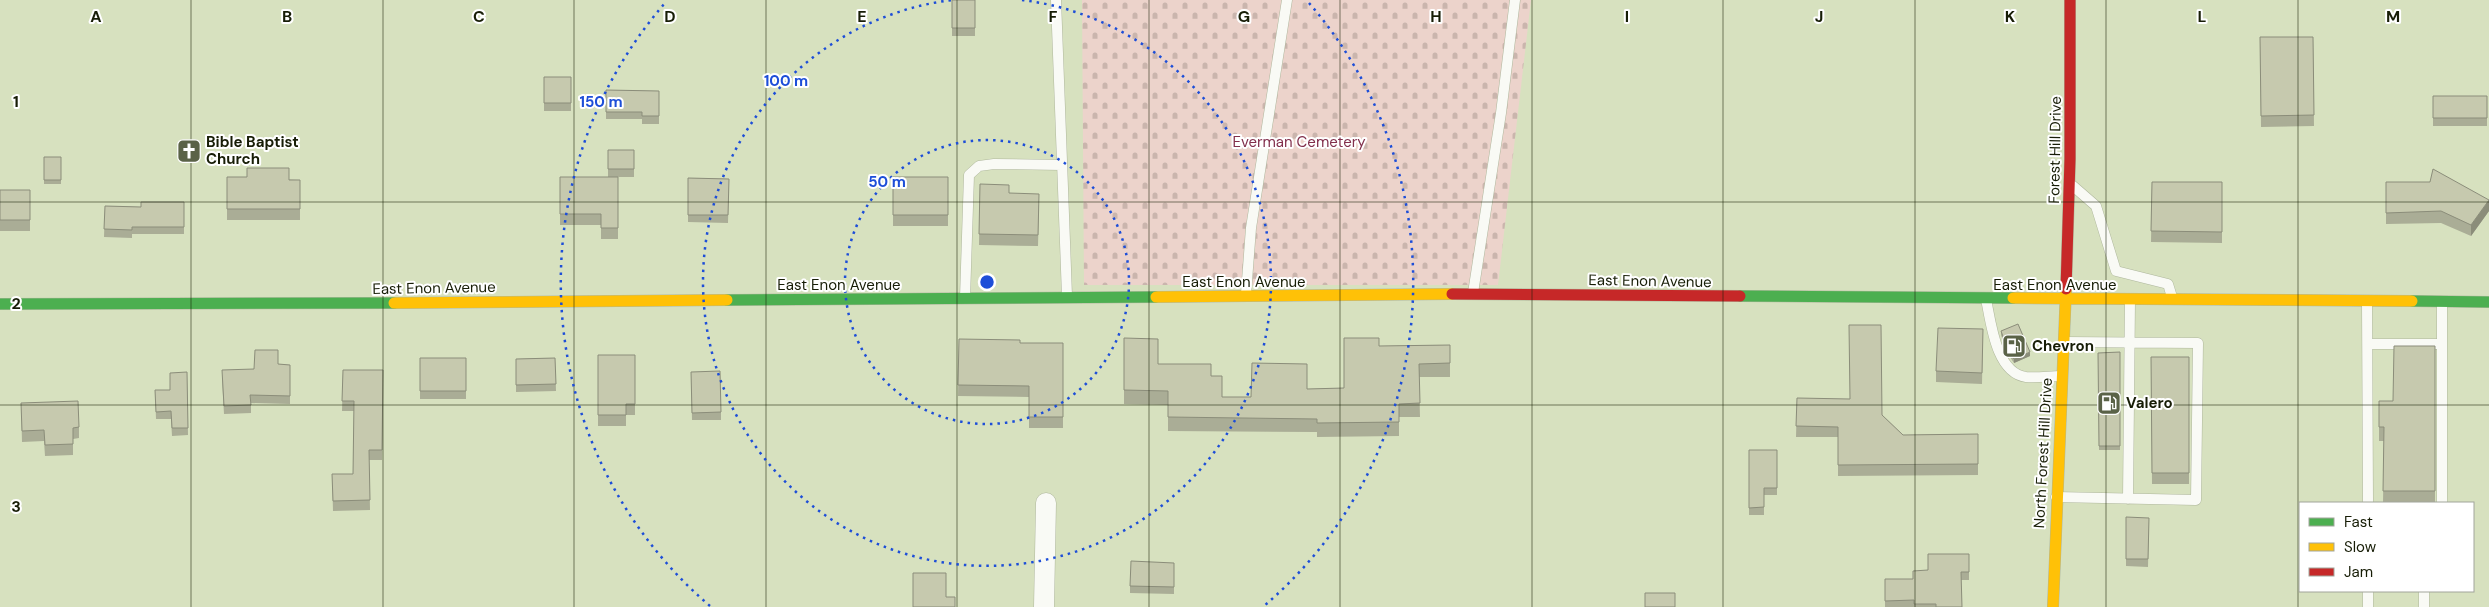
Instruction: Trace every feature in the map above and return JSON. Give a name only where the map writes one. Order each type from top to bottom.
[{"type":"street","name":"Forest Hill Drive","points":[[2065,300],[2070,183],[2070,0]]},
{"type":"street","name":"East Enon Avenue","points":[[0,304],[1246,298],[1473,294],[2489,302]]},
{"type":"street","name":"North Forest Hill Drive","points":[[2053,607],[2055,497],[2065,300]]},
{"type":"street","points":[[1044,607],[1046,503]]},
{"type":"lane","points":[[1056,0],[1067,298]]},
{"type":"lane","points":[[1246,298],[1251,228],[1287,0]]},
{"type":"lane","points":[[1473,294],[1501,114],[1515,0]]},
{"type":"lane","points":[[965,298],[969,175],[979,166],[994,164],[1062,165]]},
{"type":"lane","points":[[2070,183],[2096,206],[2116,271],[2168,284],[2173,300]]},
{"type":"lane","points":[[1986,299],[1994,340],[2005,363],[2018,374],[2026,377],[2062,376]]},
{"type":"lane","points":[[2128,499],[2130,300]]},
{"type":"lane","points":[[2367,301],[2368,502]]},
{"type":"lane","points":[[2442,301],[2442,502]]},
{"type":"lane","points":[[2055,497],[2196,500],[2198,343],[2064,342]]},
{"type":"lane","points":[[2368,344],[2442,344]]},
{"type":"lane","points":[[2368,592],[2368,607]]},
{"type":"lane","points":[[2424,592],[2424,607]]},
{"type":"green space","name":"Everman Cemetery","points":[[1082,0],[1531,0],[1498,285],[1084,285]]},
{"type":"building","points":[[952,0],[975,0],[975,28],[952,28]]},
{"type":"building","points":[[2260,37],[2313,37],[2314,115],[2261,116]]},
{"type":"building","points":[[544,77],[571,77],[571,103],[544,103]]},
{"type":"building","points":[[606,90],[659,91],[659,116],[642,116],[642,112],[606,112]]},
{"type":"building","points":[[2433,96],[2487,96],[2487,118],[2433,118]]},
{"type":"building","points":[[608,150],[634,150],[634,169],[608,169]]},
{"type":"building","points":[[44,157],[61,157],[61,180],[44,180]]},
{"type":"building","points":[[247,168],[289,168],[289,180],[300,180],[300,209],[227,209],[227,177],[247,177]]},
{"type":"building","points":[[2433,169],[2489,200],[2471,225],[2441,211],[2386,213],[2386,182],[2430,182]]},
{"type":"building","points":[[560,177],[618,177],[618,228],[601,228],[601,214],[560,214]]},
{"type":"building","points":[[893,177],[948,177],[948,215],[893,215]]},
{"type":"building","points":[[688,178],[729,179],[728,215],[688,215]]},
{"type":"building","points":[[2152,182],[2222,182],[2222,232],[2151,231]]},
{"type":"building","points":[[980,184],[1009,185],[1009,193],[1039,194],[1038,235],[979,234]]},
{"type":"building","points":[[0,190],[30,190],[30,220],[0,220]]},
{"type":"building","points":[[141,202],[184,202],[184,227],[132,227],[132,230],[104,229],[105,206],[141,207]]},
{"type":"building","name":"Chevron","points":[[2018,324],[2030,352],[2014,359],[2008,350],[2001,331]]},
{"type":"building","points":[[1849,325],[1881,325],[1882,415],[1903,435],[1978,434],[1978,464],[1838,465],[1838,427],[1796,426],[1797,398],[1850,399]]},
{"type":"building","points":[[1938,328],[1983,329],[1982,373],[1936,371]]},
{"type":"building","points":[[1124,338],[1158,339],[1158,364],[1211,364],[1211,376],[1222,376],[1222,397],[1251,397],[1252,363],[1307,364],[1307,389],[1344,388],[1344,338],[1379,338],[1379,346],[1450,345],[1450,363],[1419,364],[1420,403],[1399,404],[1399,422],[1317,423],[1317,419],[1168,417],[1168,391],[1124,390]]},
{"type":"building","points":[[959,339],[1020,340],[1020,343],[1063,343],[1063,417],[1029,417],[1029,386],[958,385]]},
{"type":"building","points":[[2394,346],[2435,346],[2435,491],[2383,491],[2384,427],[2379,427],[2379,401],[2393,401]]},
{"type":"building","points":[[255,350],[278,350],[278,364],[290,365],[290,396],[250,395],[251,405],[224,406],[222,370],[254,369]]},
{"type":"building","name":"Valero","points":[[2120,352],[2120,446],[2099,446],[2098,353]]},
{"type":"building","points":[[598,355],[635,355],[635,404],[626,404],[626,415],[598,415]]},
{"type":"building","points":[[2151,357],[2189,357],[2189,473],[2152,473]]},
{"type":"building","points":[[420,358],[466,358],[466,391],[420,391]]},
{"type":"building","points":[[555,358],[556,384],[516,385],[516,359]]},
{"type":"building","points":[[343,370],[383,370],[382,450],[369,450],[370,500],[333,501],[332,474],[353,474],[354,401],[342,401]]},
{"type":"building","points":[[720,371],[721,412],[692,413],[691,372]]},
{"type":"building","points":[[187,372],[188,428],[172,428],[171,411],[156,412],[155,390],[170,390],[170,373]]},
{"type":"building","points":[[78,401],[79,427],[73,428],[73,444],[45,445],[44,430],[22,431],[21,403]]},
{"type":"building","points":[[1749,450],[1777,450],[1777,488],[1764,488],[1764,507],[1749,508]]},
{"type":"building","points":[[2126,517],[2149,518],[2148,559],[2126,559]]},
{"type":"building","points":[[1928,554],[1969,554],[1969,572],[1961,572],[1962,607],[1936,607],[1936,604],[1914,604],[1914,600],[1885,601],[1885,579],[1913,579],[1913,571],[1928,570]]},
{"type":"building","points":[[1131,561],[1174,563],[1174,587],[1130,586]]},
{"type":"building","points":[[913,573],[946,573],[946,597],[955,597],[955,607],[913,607]]},
{"type":"building","points":[[1645,593],[1675,593],[1675,607],[1645,607]]},
{"type":"traffic: fast","points":[[1740,296],[2013,298]]},
{"type":"traffic: fast","points":[[727,300],[1156,297]]},
{"type":"traffic: fast","points":[[2412,301],[2489,302]]},
{"type":"traffic: fast","points":[[0,304],[394,303]]},
{"type":"traffic: slow","points":[[2053,607],[2066,289]]},
{"type":"traffic: slow","points":[[1156,297],[1452,294]]},
{"type":"traffic: slow","points":[[2013,298],[2412,301]]},
{"type":"traffic: slow","points":[[394,303],[727,300]]},
{"type":"traffic: jam","points":[[2066,289],[2070,159],[2070,0]]},
{"type":"traffic: jam","points":[[1452,294],[1740,296]]},
{"type":"place","name":"Bible Baptist Church","points":[[189,151]]},
{"type":"place","name":"Chevron","points":[[2014,346]]},
{"type":"place","name":"Valero","points":[[2109,403]]}]
